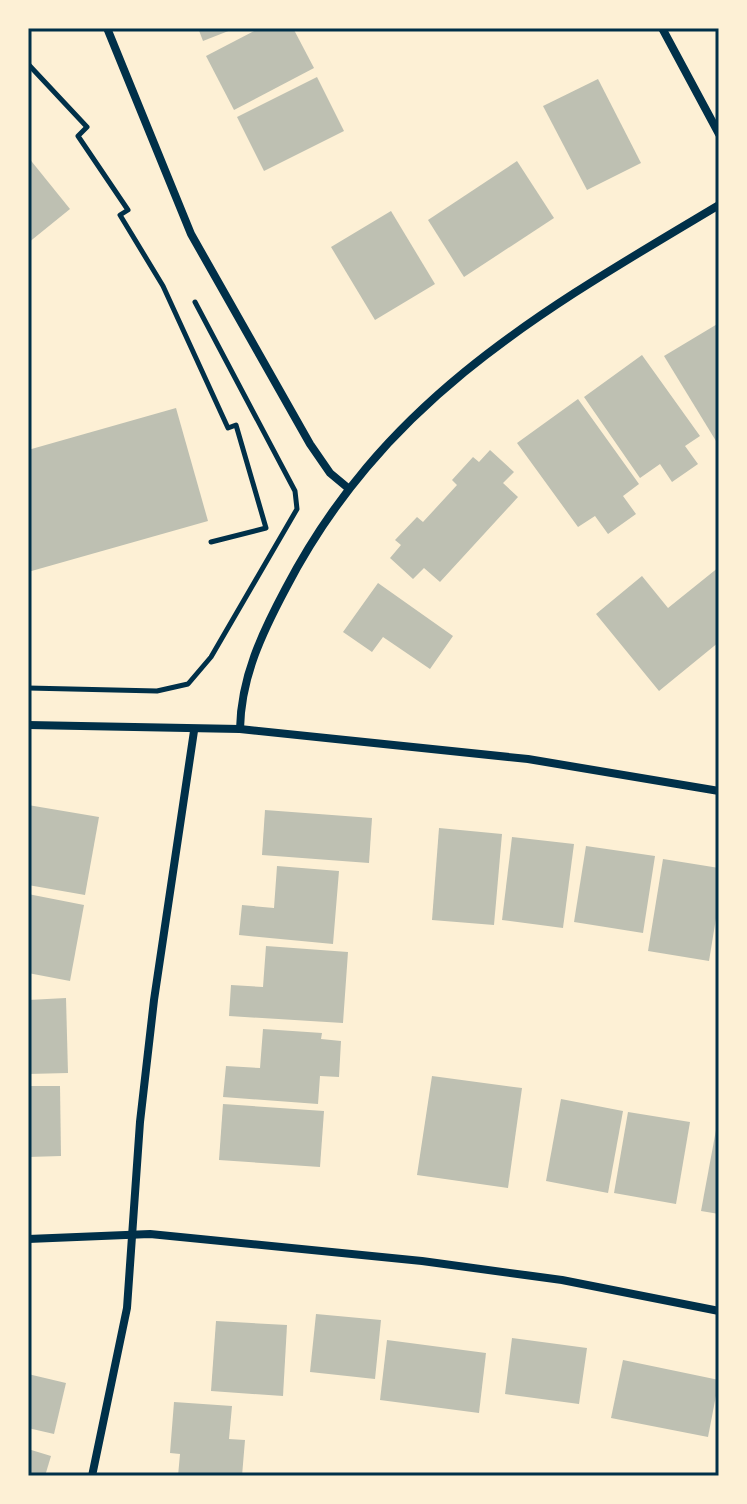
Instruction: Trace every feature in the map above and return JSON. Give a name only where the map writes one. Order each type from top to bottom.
[{"type":"street","points":[[107,28],[191,234],[310,444],[330,473],[348,488]]},
{"type":"street","points":[[662,28],[719,134]]},
{"type":"street","points":[[240,729],[240,705],[253,653],[294,573],[348,488],[405,424],[472,363],[533,318],[719,205]]},
{"type":"street","points":[[28,725],[194,731],[240,729],[528,759],[719,791]]},
{"type":"street","points":[[92,1476],[127,1308],[154,1000],[194,731]]},
{"type":"street","points":[[28,1239],[150,1234],[422,1261],[562,1280],[719,1311]]},
{"type":"path","points":[[28,64],[87,127],[78,136],[128,210],[120,215],[163,286],[228,428],[236,425],[266,528],[211,542]]},
{"type":"path","points":[[28,688],[157,691],[188,684],[211,657],[297,509],[295,491],[189,290]]},
{"type":"building","points":[[198,28],[236,28],[203,41]]},
{"type":"building","points":[[260,28],[293,28],[314,68],[234,110],[206,56]]},
{"type":"building","points":[[317,77],[344,131],[264,171],[237,117]]},
{"type":"building","points":[[598,79],[641,163],[587,190],[543,106]]},
{"type":"building","points":[[28,157],[70,209],[28,243]]},
{"type":"building","points":[[517,161],[554,218],[464,277],[428,220]]},
{"type":"building","points":[[391,211],[435,284],[375,320],[331,247]]},
{"type":"building","points":[[719,323],[719,439],[716,441],[664,356]]},
{"type":"building","points":[[642,355],[700,436],[685,446],[698,464],[672,482],[660,464],[640,478],[584,397]]},
{"type":"building","points":[[578,399],[639,484],[623,496],[636,514],[608,534],[595,516],[578,527],[517,443]]},
{"type":"building","points":[[176,408],[208,521],[28,572],[28,450]]},
{"type":"building","points":[[490,450],[514,472],[503,483],[518,497],[440,582],[424,568],[413,579],[390,558],[401,545],[395,540],[417,517],[423,522],[457,485],[452,480],[473,457],[479,462]]},
{"type":"building","points":[[719,567],[719,642],[659,691],[596,614],[642,576],[668,608]]},
{"type":"building","points":[[378,583],[453,636],[430,669],[383,637],[372,652],[343,632]]},
{"type":"building","points":[[28,805],[99,817],[85,895],[28,885]]},
{"type":"building","points":[[265,810],[372,818],[369,863],[262,855]]},
{"type":"building","points":[[439,828],[502,834],[494,925],[432,920]]},
{"type":"building","points":[[512,837],[574,844],[563,928],[502,920]]},
{"type":"building","points":[[586,846],[655,856],[643,933],[574,922]]},
{"type":"building","points":[[663,859],[719,868],[719,900],[709,961],[648,951]]},
{"type":"building","points":[[277,866],[339,871],[333,944],[239,935],[242,905],[274,908]]},
{"type":"building","points":[[28,894],[84,905],[70,981],[28,973]]},
{"type":"building","points":[[266,946],[348,952],[343,1023],[229,1016],[231,985],[263,987]]},
{"type":"building","points":[[66,998],[68,1073],[28,1074],[28,1000]]},
{"type":"building","points":[[263,1029],[322,1033],[321,1039],[341,1041],[339,1077],[320,1076],[318,1104],[223,1097],[226,1066],[260,1068]]},
{"type":"building","points":[[432,1076],[522,1088],[508,1188],[417,1175]]},
{"type":"building","points":[[28,1086],[60,1086],[61,1156],[28,1157]]},
{"type":"building","points":[[561,1099],[623,1111],[608,1193],[546,1181]]},
{"type":"building","points":[[223,1104],[324,1111],[320,1167],[219,1160]]},
{"type":"building","points":[[628,1112],[690,1122],[676,1204],[614,1193]]},
{"type":"building","points":[[716,1130],[719,1130],[719,1214],[701,1211]]},
{"type":"building","points":[[316,1314],[381,1320],[375,1379],[310,1372]]},
{"type":"building","points":[[216,1321],[287,1325],[283,1396],[211,1391]]},
{"type":"building","points":[[512,1338],[587,1348],[579,1404],[505,1394]]},
{"type":"building","points":[[387,1340],[486,1353],[479,1413],[380,1400]]},
{"type":"building","points":[[623,1360],[719,1380],[708,1437],[611,1418]]},
{"type":"building","points":[[28,1374],[66,1383],[54,1434],[28,1428]]},
{"type":"building","points":[[174,1402],[232,1406],[229,1439],[245,1440],[242,1476],[178,1476],[180,1454],[170,1453]]},
{"type":"building","points":[[28,1449],[51,1456],[45,1476],[28,1476]]}]
